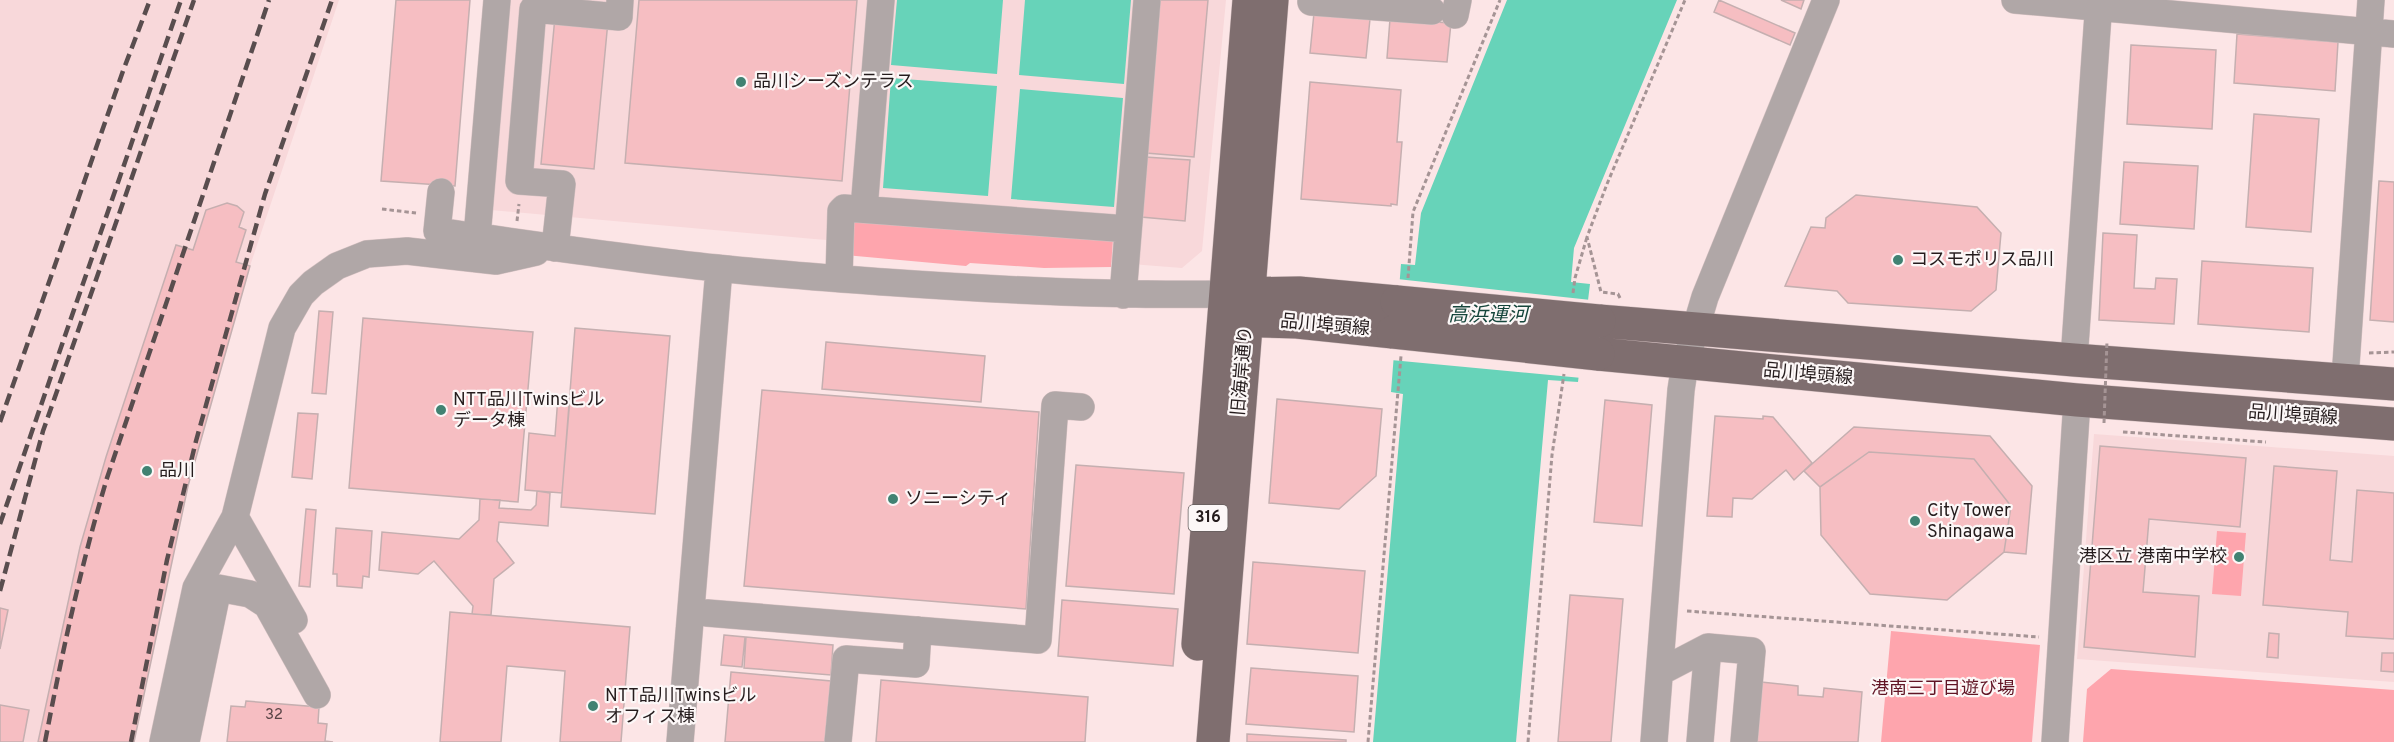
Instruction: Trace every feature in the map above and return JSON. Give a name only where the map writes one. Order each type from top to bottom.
[{"type":"main road","name":"旧海岸通り","points":[[1213,742],[1236,307],[1249,0]]},
{"type":"main road","name":"旧海岸通り","points":[[1190,742],[1236,307],[1272,0]]},
{"type":"main road","name":"品川埠頭線","points":[[1236,307],[1299,293],[1395,317],[1598,354],[2077,400],[2394,424]]},
{"type":"main road","name":"品川埠頭線","points":[[1395,317],[1611,311],[1694,330],[2394,384]]},
{"type":"street","points":[[477,237],[497,0]]},
{"type":"street","points":[[555,248],[562,184],[519,181],[533,9],[619,17],[620,0]]},
{"type":"street","points":[[864,209],[881,0]]},
{"type":"street","points":[[1123,295],[1147,0]]},
{"type":"street","points":[[1312,0],[1311,2],[1448,9]]},
{"type":"street","points":[[1654,742],[1680,402],[1685,364],[1705,297],[1826,0]]},
{"type":"street","points":[[2015,0],[2098,4],[2381,32]]},
{"type":"street","points":[[2345,380],[2381,32],[2371,0]]},
{"type":"street","points":[[2074,360],[2098,4]]},
{"type":"street","points":[[441,192],[437,231],[477,237],[719,268],[1015,291],[1123,295],[1236,307]]},
{"type":"street","points":[[839,278],[841,211],[844,208],[1128,229]]},
{"type":"street","points":[[163,742],[196,588],[235,517],[282,328],[296,302],[313,283],[337,266],[352,258],[384,251],[407,251],[496,261],[555,248]]},
{"type":"street","points":[[680,742],[719,268]]},
{"type":"street","points":[[2055,742],[2077,400]]},
{"type":"street","points":[[707,613],[1038,640],[1055,405],[1081,407]]},
{"type":"street","points":[[186,742],[218,588],[250,594],[267,605],[325,691],[235,517]]},
{"type":"street","points":[[838,742],[846,659],[916,664],[918,630]]},
{"type":"street","points":[[1660,672],[1708,647],[1752,651],[1744,742]]},
{"type":"street","points":[[1700,742],[1708,647]]},
{"type":"path","points":[[1410,261],[1413,212],[1500,0]]},
{"type":"path","points":[[1575,278],[1587,237],[1607,184],[1685,0]]},
{"type":"path","points":[[1587,237],[1601,292],[1618,294],[1611,311]]},
{"type":"path","points":[[2104,423],[2107,341]]},
{"type":"path","points":[[2364,353],[2394,352]]},
{"type":"path","points":[[1528,742],[1552,455],[1563,385]]},
{"type":"path","points":[[1368,742],[1398,393]]},
{"type":"path","points":[[2123,432],[2276,442]]},
{"type":"path","points":[[1664,610],[2062,639]]},
{"type":"shaded area","points":[[0,0],[339,0],[250,266],[188,486],[134,742],[0,742]]},
{"type":"shaded area","points":[[504,0],[1226,0],[1202,251],[1182,268],[814,239],[491,210]]},
{"type":"shaded area","name":"港区立 港南中学校","points":[[2094,434],[2394,456],[2394,682],[2077,659]]},
{"type":"green space","points":[[847,216],[1113,238],[1111,267],[1044,268],[970,263],[966,266],[845,255]]},
{"type":"green space","points":[[2217,531],[2246,533],[2241,596],[2212,594]]},
{"type":"green space","name":"港南三丁目遊び場","points":[[1891,631],[2040,645],[2032,742],[1881,742]]},
{"type":"green space","points":[[2111,669],[2394,690],[2394,742],[2083,742],[2087,689]]},
{"type":"water","points":[[897,0],[1003,0],[997,74],[891,65]]},
{"type":"water","points":[[1025,0],[1131,0],[1124,84],[1019,75]]},
{"type":"water","name":"高浜運河","points":[[1507,0],[1677,0],[1574,248],[1571,282],[1590,284],[1578,382],[1548,380],[1516,742],[1373,742],[1403,394],[1391,392],[1401,264],[1415,265],[1421,213]]},
{"type":"water","points":[[891,78],[997,86],[988,196],[883,188]]},
{"type":"water","points":[[1020,89],[1123,98],[1114,207],[1011,199]]},
{"type":"pier","points":[[1397,279],[1591,300],[1582,378],[1391,360]]},
{"type":"building","points":[[396,0],[470,0],[455,186],[381,181]]},
{"type":"building","name":"品川シーズンテラス","points":[[639,0],[857,0],[842,181],[625,163]]},
{"type":"building","points":[[1160,0],[1208,0],[1194,157],[1146,153]]},
{"type":"building","points":[[1719,0],[1795,33],[1790,45],[1714,12]]},
{"type":"building","points":[[1781,0],[1804,0],[1801,9]]},
{"type":"building","points":[[1314,13],[1370,19],[1366,58],[1310,53]]},
{"type":"building","points":[[555,17],[608,21],[594,169],[541,164]]},
{"type":"building","points":[[1390,19],[1451,23],[1447,62],[1387,58]]},
{"type":"building","points":[[2237,34],[2338,42],[2335,91],[2234,83]]},
{"type":"building","points":[[2131,45],[2216,50],[2212,129],[2127,124]]},
{"type":"building","points":[[1310,82],[1401,90],[1397,142],[1402,142],[1397,205],[1301,199]]},
{"type":"building","points":[[2254,114],[2319,119],[2311,232],[2246,227]]},
{"type":"building","points":[[1145,157],[1190,160],[1185,221],[1141,217]]},
{"type":"building","points":[[2124,162],[2198,166],[2194,229],[2120,224]]},
{"type":"building","points":[[2379,181],[2394,182],[2394,322],[2370,320]]},
{"type":"building","name":"コスモポリス品川","points":[[1856,195],[1977,207],[2001,233],[1996,290],[1971,311],[1848,303],[1837,291],[1785,286],[1811,227],[1825,228],[1826,218]]},
{"type":"building","name":"品川","points":[[227,203],[237,206],[244,212],[239,227],[246,230],[236,262],[250,266],[188,486],[134,742],[38,742],[80,547],[106,457],[176,245],[193,250],[206,210]]},
{"type":"building","points":[[2103,233],[2137,235],[2134,288],[2155,289],[2156,278],[2177,279],[2174,324],[2099,320]]},
{"type":"building","points":[[2202,261],[2313,268],[2309,332],[2198,324]]},
{"type":"building","points":[[319,311],[333,312],[326,394],[312,393]]},
{"type":"building","name":"NTT品川Twinsビル データ棟","points":[[363,318],[533,332],[518,502],[349,488]]},
{"type":"building","points":[[575,328],[670,336],[655,514],[561,507]]},
{"type":"building","points":[[826,342],[985,356],[981,402],[822,389]]},
{"type":"building","name":"ソニーシティ","points":[[762,390],[1039,412],[1026,609],[744,586]]},
{"type":"building","points":[[558,397],[570,398],[562,493],[525,490],[529,433],[555,436]]},
{"type":"building","points":[[1277,399],[1382,409],[1376,476],[1339,509],[1269,503]]},
{"type":"building","points":[[1605,400],[1652,405],[1642,526],[1594,522]]},
{"type":"building","points":[[298,413],[318,414],[312,479],[292,477]]},
{"type":"building","points":[[1715,416],[1763,419],[1763,416],[1773,417],[1812,463],[1794,480],[1786,470],[1752,499],[1733,498],[1732,517],[1707,516]]},
{"type":"building","points":[[1854,427],[1990,436],[2032,486],[2026,554],[2004,552],[2011,506],[1974,459],[1869,452],[1820,487],[1804,471]]},
{"type":"building","points":[[2100,446],[2246,458],[2240,527],[2149,519],[2143,592],[2199,596],[2195,657],[2084,647]]},
{"type":"building","name":"City Tower Shinagawa","points":[[1869,452],[1974,459],[2011,506],[2004,552],[1947,600],[1870,594],[1821,535],[1820,487]]},
{"type":"building","points":[[1076,465],[1184,473],[1174,594],[1066,586]]},
{"type":"building","points":[[2274,466],[2337,471],[2330,560],[2352,562],[2357,490],[2394,493],[2394,639],[2346,636],[2348,612],[2263,605]]},
{"type":"building","points":[[537,491],[550,493],[548,526],[499,522],[497,541],[514,563],[494,579],[491,615],[472,614],[473,606],[434,561],[418,574],[379,570],[382,532],[459,539],[479,520],[480,499],[500,500],[499,508],[531,510],[536,505]]},
{"type":"building","points":[[306,509],[316,510],[310,587],[299,586]]},
{"type":"building","points":[[336,528],[372,531],[369,577],[363,576],[362,588],[337,586],[337,574],[333,574]]},
{"type":"building","points":[[1253,562],[1365,571],[1358,653],[1247,644]]},
{"type":"building","points":[[1570,595],[1623,599],[1611,742],[1558,742]]},
{"type":"building","points":[[1062,600],[1178,609],[1173,666],[1058,656]]},
{"type":"building","points":[[0,608],[8,610],[0,649]]},
{"type":"building","name":"NTT品川Twinsビル オフィス棟","points":[[450,612],[630,627],[621,742],[560,742],[565,671],[507,666],[501,742],[440,742]]},
{"type":"building","points":[[2269,633],[2279,634],[2278,658],[2267,657]]},
{"type":"building","points":[[724,635],[745,637],[742,667],[721,665]]},
{"type":"building","points":[[746,637],[833,645],[831,675],[744,668]]},
{"type":"building","points":[[2382,653],[2394,653],[2394,672],[2381,671]]},
{"type":"building","points":[[1251,668],[1358,676],[1354,732],[1246,724]]},
{"type":"building","points":[[731,672],[831,681],[825,742],[725,742]]},
{"type":"building","points":[[881,680],[1088,697],[1085,742],[876,742]]},
{"type":"building","points":[[1761,682],[1798,686],[1798,695],[1823,697],[1824,688],[1862,692],[1858,742],[1756,742]]},
{"type":"building","points":[[246,701],[319,707],[318,723],[327,724],[325,741],[333,742],[227,742],[231,706],[245,707]]},
{"type":"building","points":[[0,705],[29,710],[23,742],[0,742]]},
{"type":"building","points":[[1247,734],[1346,740],[1346,742],[1247,742]]},
{"type":"railway","points":[[0,422],[150,0]]},
{"type":"railway","points":[[0,524],[181,0]]},
{"type":"railway","points":[[0,591],[43,431],[194,0]]},
{"type":"railway","points":[[45,742],[73,609],[107,478],[269,0]]},
{"type":"railway","points":[[131,742],[167,560],[196,441],[265,194],[332,0]]},
{"type":"place","name":"品川シーズンテラス","points":[[741,82]]},
{"type":"place","name":"コスモポリス品川","points":[[1898,260]]},
{"type":"place","name":"NTT品川Twinsビル データ棟","points":[[441,410]]},
{"type":"place","name":"品川","points":[[147,471]]},
{"type":"place","name":"ソニーシティ","points":[[893,499]]},
{"type":"place","name":"City Tower Shinagawa","points":[[1915,521]]},
{"type":"place","name":"港区立 港南中学校","points":[[2239,557]]},
{"type":"place","name":"NTT品川Twinsビル オフィス棟","points":[[593,706]]}]
